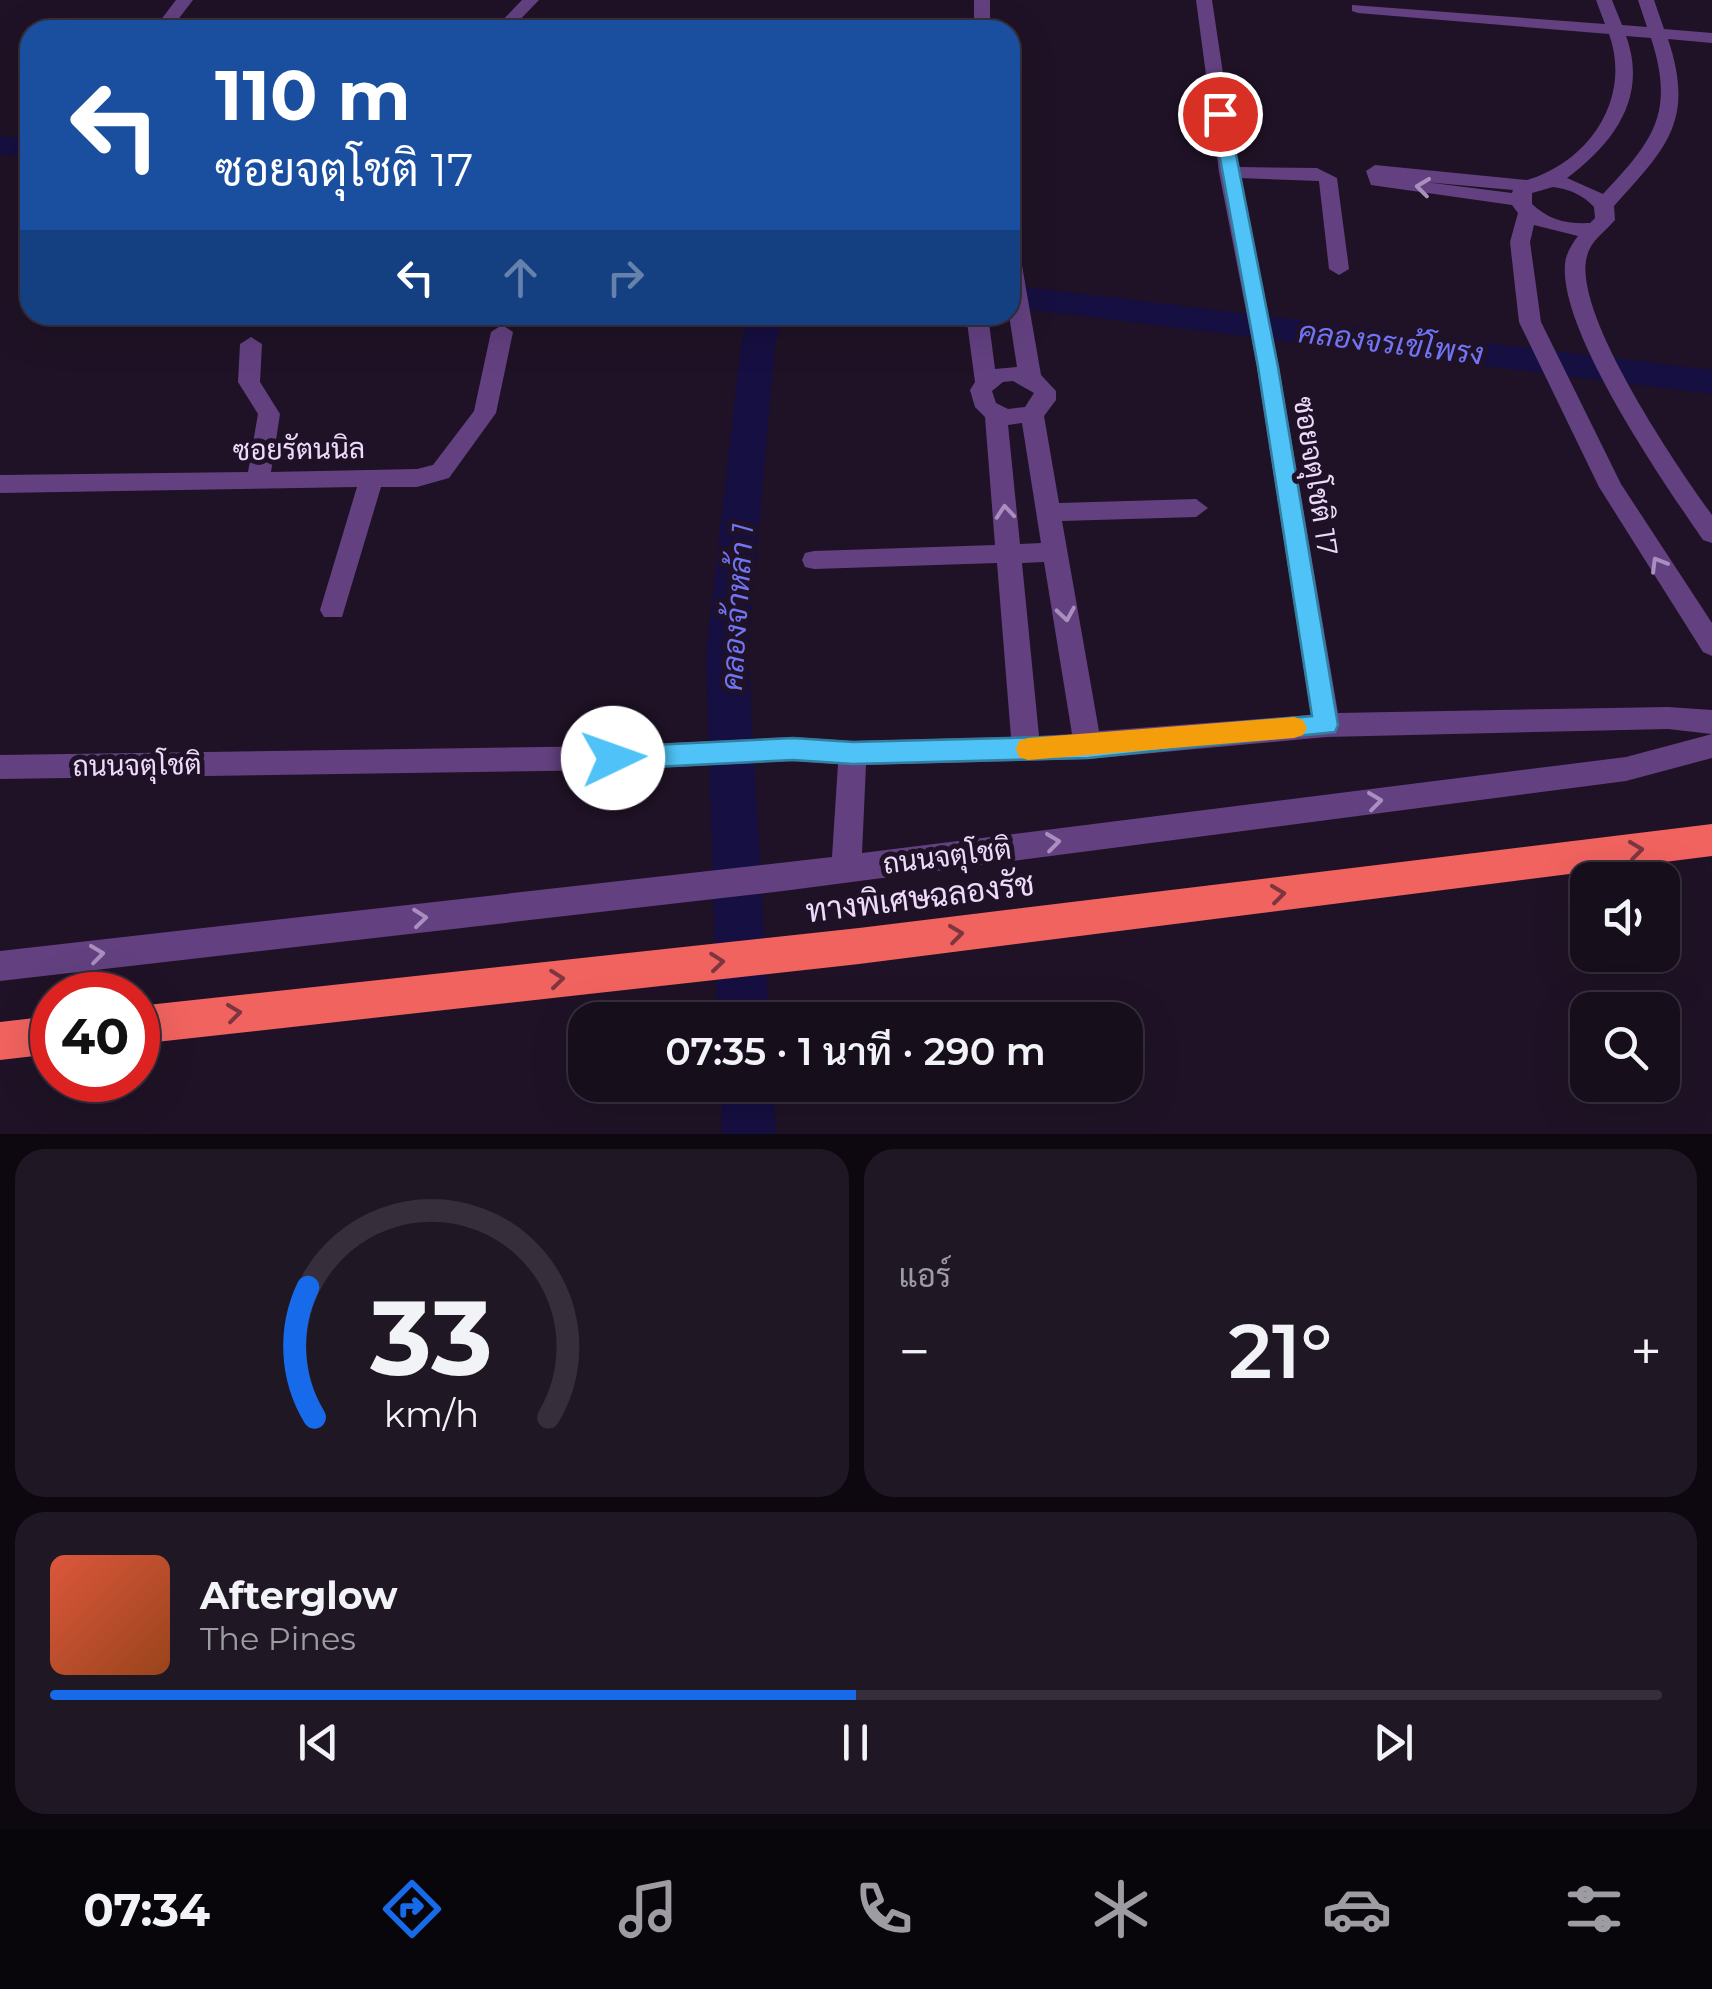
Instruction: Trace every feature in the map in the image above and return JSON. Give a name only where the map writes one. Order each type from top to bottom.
[{"type":"highway","name":"ทางพิเศษฉลองรัช","points":[[160,1023],[859,946],[1712,840]]},
{"type":"highway","points":[[0,1040],[30,1037]]},
{"type":"street","points":[[168,20],[185,0]]},
{"type":"street","points":[[511,20],[530,0]]},
{"type":"street","name":"ซอยจตุโชติ 17","points":[[1204,0],[1228,172],[1268,367],[1326,725]]},
{"type":"street","points":[[1604,0],[1626,70],[1618,109],[1597,146],[1525,200],[1378,181],[1375,171],[1525,200],[1563,229],[1589,229],[1605,220],[1604,205],[1642,162],[1671,110],[1668,66],[1646,0]]},
{"type":"street","points":[[1358,8],[1712,38]]},
{"type":"street","points":[[1228,172],[1317,174],[1331,181],[1339,269]]},
{"type":"street","points":[[1550,181],[1576,186],[1604,205]]},
{"type":"street","points":[[1525,200],[1520,242],[1530,322],[1612,486],[1712,645]]},
{"type":"street","points":[[1589,229],[1574,266],[1590,330],[1712,534]]},
{"type":"street","points":[[978,325],[986,382],[981,398],[996,413],[1032,414],[1045,400],[1028,366],[1020,316]]},
{"type":"street","name":"ซอยรัตนนิล","points":[[0,484],[417,478],[442,472],[485,413],[502,332]]},
{"type":"street","points":[[252,344],[249,382],[268,414],[258,480]]},
{"type":"street","points":[[986,382],[1028,366]]},
{"type":"street","points":[[996,413],[1026,749]]},
{"type":"street","points":[[1032,414],[1088,747]]},
{"type":"street","points":[[333,610],[372,478]]},
{"type":"street","points":[[1048,512],[1196,508]]},
{"type":"street","points":[[814,560],[1056,552]]},
{"type":"street","name":"ถนนจตุโชติ","points":[[0,767],[613,758],[793,749],[853,753],[1026,749],[1326,725],[1668,718],[1712,722]]},
{"type":"street","name":"ถนนจตุโชติ","points":[[0,966],[340,924],[783,877],[1626,769],[1712,746]]},
{"type":"street","points":[[846,869],[853,753]]},
{"type":"waterway","name":"คลองจรเข้โพรง","points":[[0,145],[20,147]]},
{"type":"waterway","name":"คลองจรเข้โพรง","points":[[1020,297],[1712,382]]},
{"type":"waterway","name":"คลองจ้าหล้า 1","points":[[742,1002],[727,653],[758,345],[763,325]]},
{"type":"waterway","name":"คลองจ้าหล้า 1","points":[[748,1102],[749,1134]]},
{"type":"slow traffic","points":[[1028,749],[1294,728]]},
{"type":"route","points":[[613,758],[793,749],[853,753],[1088,747],[1326,725],[1268,367],[1220,114]]}]
